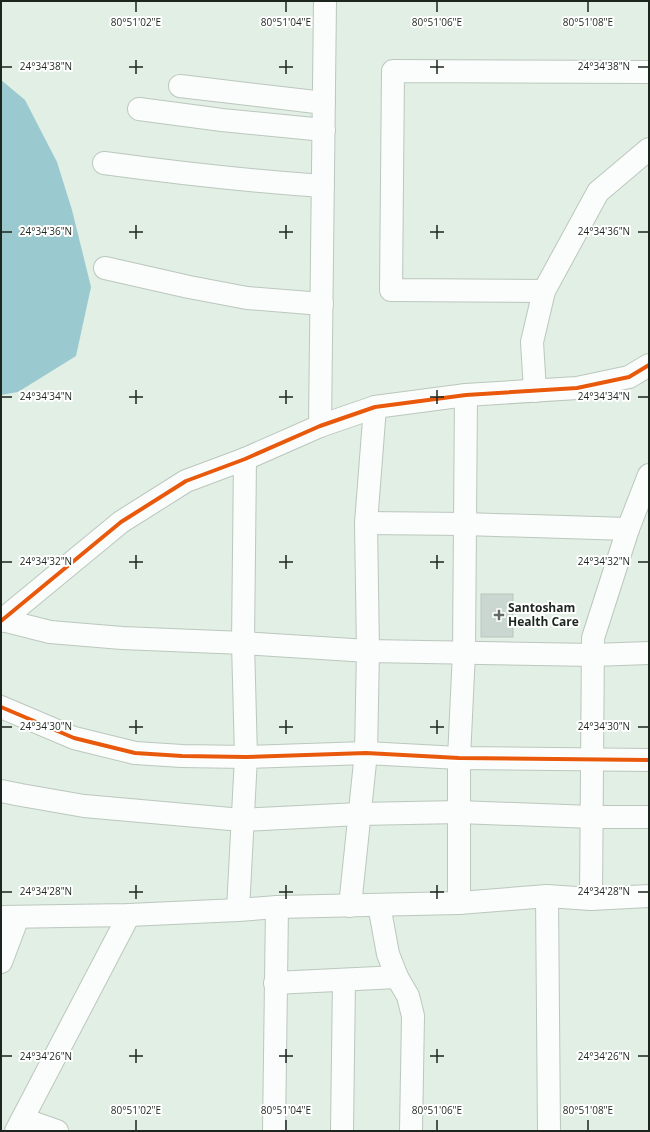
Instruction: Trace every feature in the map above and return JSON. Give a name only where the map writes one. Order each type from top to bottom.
[{"type":"street","points":[[320,426],[325,1]]},
{"type":"street","points":[[544,291],[391,290],[393,71],[649,72]]},
{"type":"street","points":[[180,86],[324,103]]},
{"type":"street","points":[[140,109],[222,120],[324,130]]},
{"type":"street","points":[[535,391],[532,342],[544,291],[598,192],[649,149]]},
{"type":"street","points":[[104,163],[229,179],[323,186]]},
{"type":"street","points":[[105,268],[189,287],[247,298],[322,304]]},
{"type":"street","points":[[649,365],[629,377],[577,388],[466,395],[375,407],[320,426],[245,459],[186,481],[121,522],[5,612],[50,632],[122,638],[243,643],[368,651],[593,655],[649,653]]},
{"type":"street","points":[[459,903],[459,758],[464,652],[466,395]]},
{"type":"street","points":[[350,906],[366,753],[368,651],[366,523],[375,407]]},
{"type":"street","points":[[238,910],[246,757],[243,643],[245,459]]},
{"type":"street","points":[[591,899],[593,638],[628,529],[649,475]]},
{"type":"street","points":[[366,523],[465,524],[628,529]]},
{"type":"street","points":[[1,707],[74,738],[135,753],[182,756],[246,757],[366,753],[459,758],[592,758],[649,760]]},
{"type":"street","points":[[1,790],[84,806],[242,820],[359,814],[459,812],[592,817],[649,817]]},
{"type":"street","points":[[547,896],[549,1131]]},
{"type":"street","points":[[1,962],[9,917],[238,910],[277,906],[350,906],[459,903],[547,896],[591,899],[649,896]]},
{"type":"street","points":[[379,905],[388,954],[397,977],[408,996],[413,1016],[410,1131]]},
{"type":"street","points":[[274,1131],[277,906]]},
{"type":"street","points":[[57,1131],[19,1125],[129,914]]},
{"type":"street","points":[[275,983],[397,977]]},
{"type":"street","points":[[342,1131],[344,980]]},
{"type":"water","points":[[1,80],[25,100],[57,162],[72,210],[91,287],[76,356],[18,392],[1,395]]},
{"type":"building","points":[[481,594],[513,594],[513,637],[481,637]]},
{"type":"cycle path","points":[[1,621],[121,522],[186,481],[245,459],[320,426],[375,407],[466,395],[577,388],[629,377],[649,365]]},
{"type":"cycle path","points":[[1,707],[74,738],[135,753],[182,756],[246,757],[366,753],[459,758],[649,760]]},
{"type":"place","name":"Santosham Health Care","points":[[499,615]]}]
